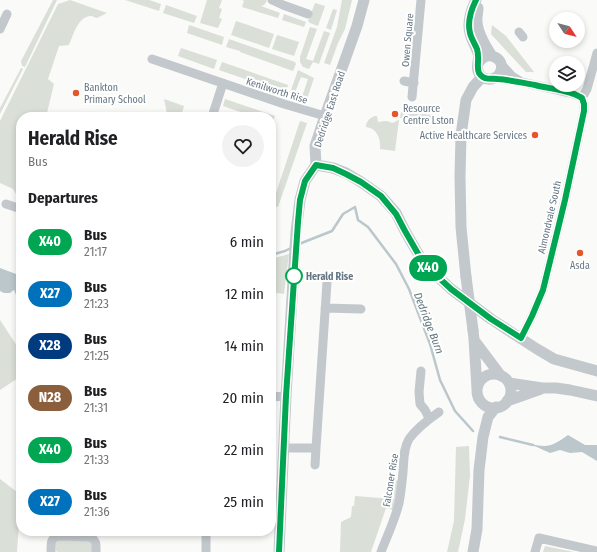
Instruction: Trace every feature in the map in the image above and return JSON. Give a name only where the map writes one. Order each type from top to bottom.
[{"type":"street","points":[[272,0],[308,14]]},
{"type":"street","name":"Dedridge East Road","points":[[316,165],[315,146],[357,26],[364,0]]},
{"type":"street","name":"Owen Square","points":[[412,97],[421,0]]},
{"type":"street","points":[[476,0],[469,22],[470,33],[479,56],[479,74],[488,78],[521,82],[571,93],[582,98]]},
{"type":"street","points":[[480,0],[477,19],[478,28],[483,40],[492,56],[499,61],[512,76],[521,82]]},
{"type":"street","points":[[0,29],[7,14]]},
{"type":"street","name":"Almondvale South","points":[[521,338],[543,290],[565,200],[584,111],[582,98],[588,89],[597,53]]},
{"type":"street","points":[[479,62],[484,57],[492,56]]},
{"type":"street","name":"Kenilworth Rise","points":[[152,59],[284,104],[325,116]]},
{"type":"street","points":[[501,64],[500,73],[473,87],[466,100],[461,135],[461,227],[473,334],[478,397],[485,405],[496,407],[507,401],[542,388]]},
{"type":"street","name":"Owen Square","points":[[404,81],[414,83]]},
{"type":"street","points":[[214,112],[223,83]]},
{"type":"street","points":[[279,552],[286,396],[296,232],[300,200],[305,181],[316,165],[333,168],[346,174],[361,182],[381,196],[396,214],[424,264],[451,289],[491,319],[554,359],[597,371]]},
{"type":"street","points":[[6,204],[16,207]]},
{"type":"street","points":[[315,465],[327,282]]},
{"type":"street","points":[[325,308],[361,309]]},
{"type":"street","points":[[473,334],[505,379],[510,389],[510,395],[507,401]]},
{"type":"street","points":[[421,371],[419,392],[420,404],[429,418]]},
{"type":"street","points":[[477,389],[480,381],[488,375],[495,374],[505,379],[542,388],[570,390],[597,396]]},
{"type":"street","points":[[276,397],[286,396]]},
{"type":"street","points":[[473,552],[477,529],[479,470],[483,437],[488,417],[496,407]]},
{"type":"street","name":"Falconer Rise","points":[[381,552],[398,504],[401,490],[403,459],[409,440],[429,418],[438,412]]},
{"type":"street","points":[[284,448],[316,448]]},
{"type":"street","points":[[51,552],[51,540],[53,537],[58,536],[91,537],[95,540],[96,552]]},
{"type":"street","points":[[206,536],[206,552]]},
{"type":"street","points":[[535,552],[539,538],[597,551]]},
{"type":"shaded area","points":[[53,0],[57,0],[25,67],[22,66],[21,61]]},
{"type":"shaded area","points":[[70,0],[107,13],[97,18],[91,16],[83,19],[79,23],[69,45],[59,46],[48,79],[54,84],[47,112],[16,112],[16,194],[13,189],[0,183],[0,121],[58,4]]},
{"type":"shaded area","points":[[125,0],[149,0],[161,4],[159,11]]},
{"type":"shaded area","points":[[207,0],[222,0],[219,8],[222,9],[219,18],[222,19],[218,28],[200,23]]},
{"type":"shaded area","points":[[242,0],[266,0],[267,1],[264,5],[261,6],[280,13],[278,18],[242,7],[244,1]]},
{"type":"shaded area","points":[[342,0],[352,0],[345,29],[330,65],[324,63],[337,27]]},
{"type":"shaded area","points":[[315,3],[325,6],[318,26],[308,21]]},
{"type":"shaded area","points":[[166,5],[197,16],[194,23],[163,13]]},
{"type":"shaded area","points":[[333,9],[337,10],[331,30],[326,28]]},
{"type":"shaded area","points":[[284,14],[306,22],[304,27],[282,20]]},
{"type":"shaded area","points":[[236,21],[274,34],[269,48],[231,35]]},
{"type":"shaded area","points":[[189,25],[224,37],[222,45],[187,33]]},
{"type":"shaded area","points":[[492,25],[506,36],[534,72],[526,72],[491,34]]},
{"type":"shaded area","points":[[310,27],[317,29],[306,59],[313,61],[324,31],[330,33],[319,64],[313,62],[309,69],[303,67],[300,62],[300,57]]},
{"type":"shaded area","points":[[277,35],[299,42],[294,56],[272,49]]},
{"type":"shaded area","points":[[229,39],[295,62],[296,64],[293,71],[226,47]]},
{"type":"shaded area","points":[[181,48],[217,60],[214,69],[178,56]]},
{"type":"shaded area","points":[[222,62],[288,85],[286,93],[219,70]]},
{"type":"shaded area","points":[[21,68],[23,69],[0,114],[0,108]]},
{"type":"shaded area","points":[[298,70],[314,78],[307,99],[302,97],[308,79],[301,77],[294,95],[290,93]]},
{"type":"shaded area","points":[[164,99],[184,106],[182,112],[167,112]]},
{"type":"shaded area","points":[[225,99],[263,112],[240,112],[223,106]]},
{"type":"shaded area","points":[[401,112],[432,115],[431,120],[400,118]]},
{"type":"shaded area","points":[[377,116],[378,122],[386,121],[393,123],[399,120],[395,151],[380,149],[378,135],[373,129],[366,127],[369,120]]},
{"type":"shaded area","points":[[300,121],[307,123],[278,207],[276,206],[276,193]]},
{"type":"shaded area","points":[[289,254],[284,294],[276,293],[276,258]]},
{"type":"shaded area","points":[[0,268],[16,274],[15,289],[10,293],[0,291]]},
{"type":"shaded area","points":[[0,320],[16,344],[16,379],[0,390]]},
{"type":"shaded area","points":[[568,435],[585,445],[597,445],[597,461],[582,452],[570,453],[560,450],[550,453],[530,444],[547,446],[558,442]]},
{"type":"shaded area","points":[[469,446],[470,476],[465,519],[458,552],[447,552],[454,521],[456,447]]},
{"type":"shaded area","points":[[0,479],[16,491],[16,536],[18,536],[17,552],[0,552]]},
{"type":"shaded area","points":[[395,480],[399,481],[393,510],[386,508],[371,552],[340,552],[341,522],[351,517],[355,496],[394,499]]},
{"type":"shaded area","points":[[58,540],[90,541],[92,544],[92,552],[57,552],[55,546]]},
{"type":"shaded area","points":[[545,546],[574,552],[543,552]]},
{"type":"waterway","name":"Dedridge Burn","points":[[299,244],[332,231],[343,214],[355,207],[358,220],[368,227],[396,264],[409,289],[430,344],[440,380],[455,411],[473,431]]},
{"type":"waterway","name":"Dedridge Burn","points":[[276,254],[291,248]]},
{"type":"waterway","name":"Dedridge Burn","points":[[500,437],[533,445]]},
{"type":"bus line","name":"X40","points":[[279,552],[286,396],[300,200],[305,181],[316,165],[333,168],[346,174],[361,182],[381,196],[396,214],[424,264],[451,289],[491,319],[521,338],[543,290],[567,191],[584,111],[584,104],[582,98],[571,93],[508,80],[494,78],[486,79],[482,77],[478,70],[479,56],[470,33],[469,22],[476,0]]},
{"type":"place","name":"Bankton Primary School","points":[[76,93]]},
{"type":"place","name":"Resource Centre Lston","points":[[395,114]]},
{"type":"place","name":"Active Healthcare Services","points":[[535,135]]},
{"type":"place","name":"Asda","points":[[580,253]]},
{"type":"place","name":"Herald Rise","points":[[294,276]]}]
